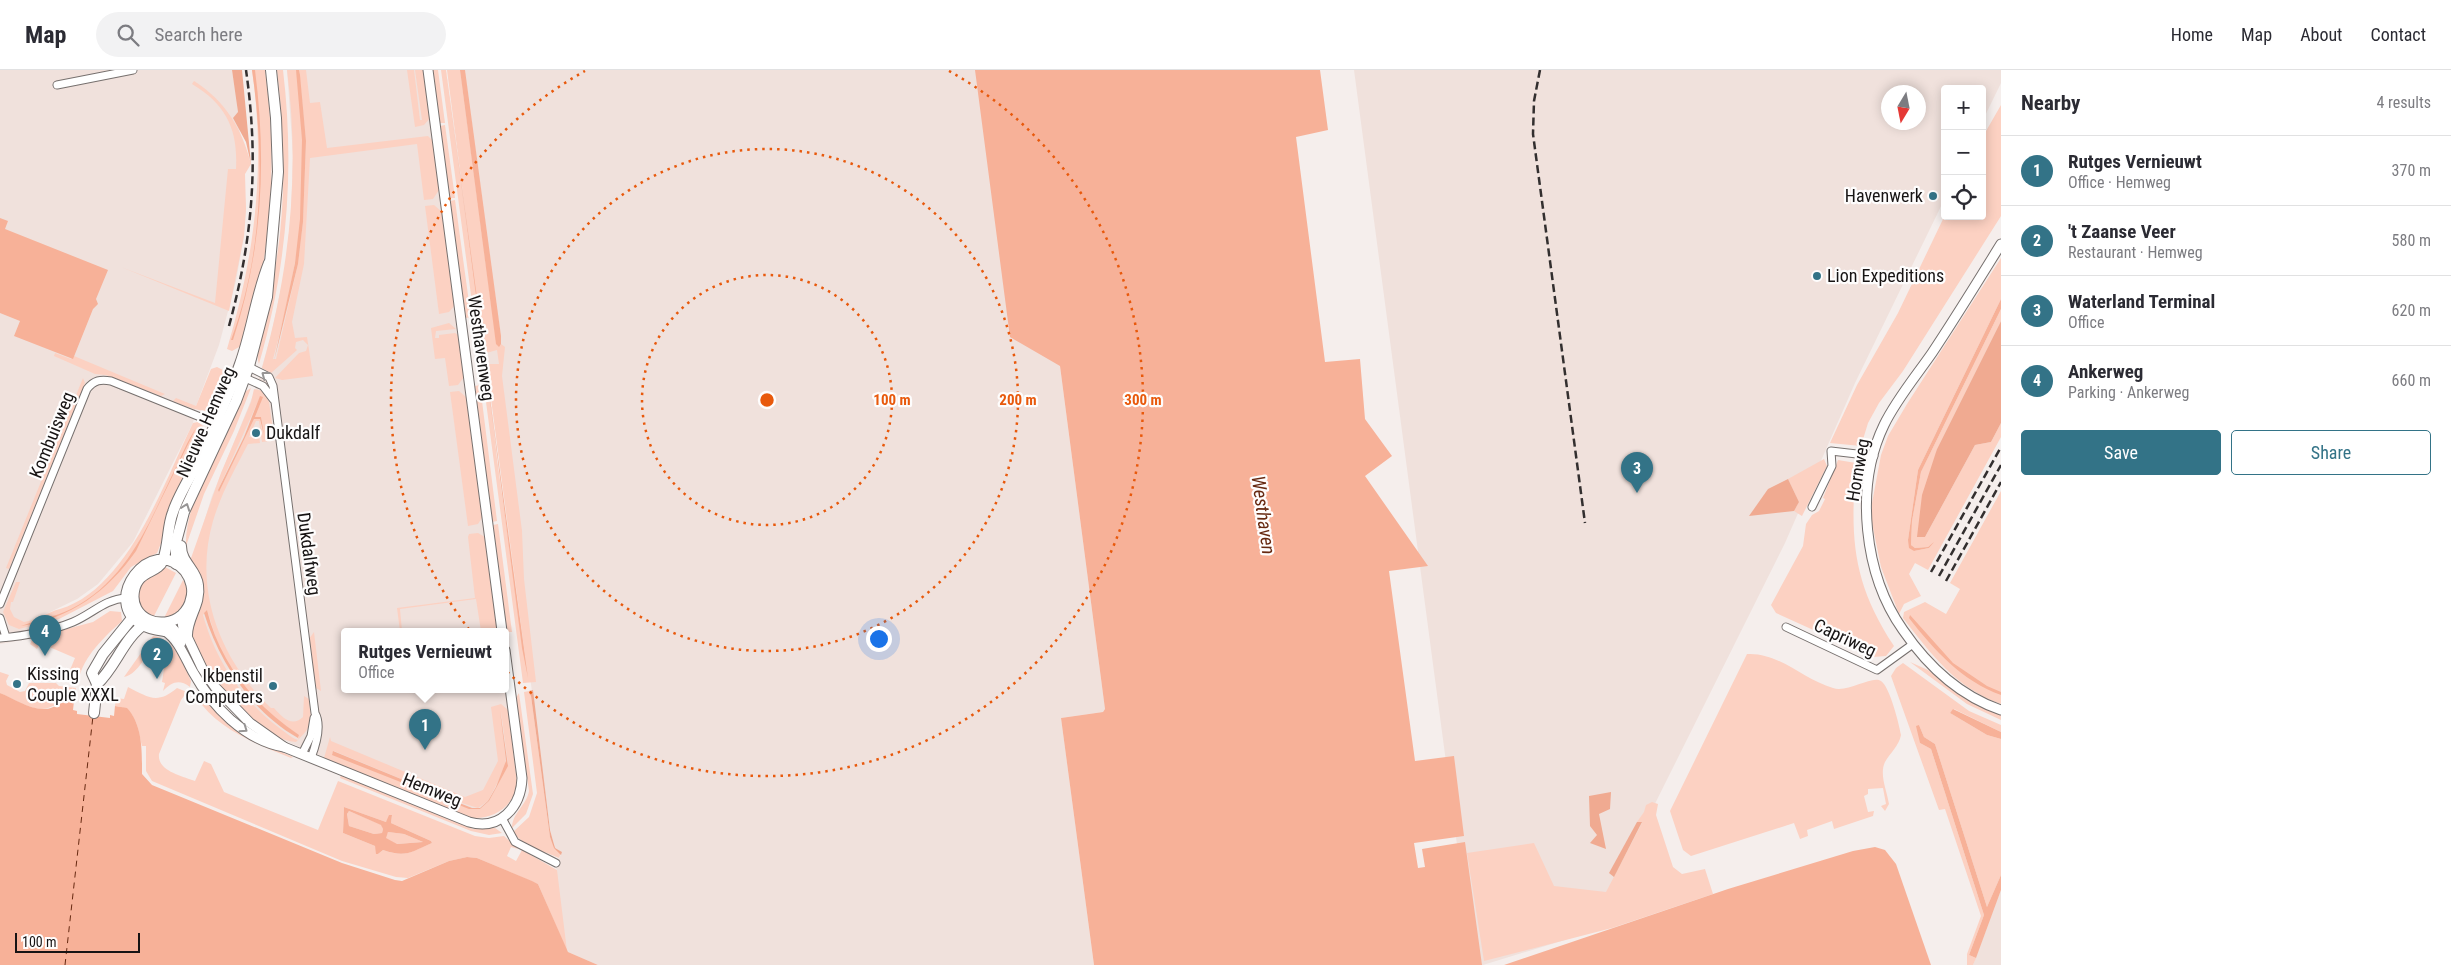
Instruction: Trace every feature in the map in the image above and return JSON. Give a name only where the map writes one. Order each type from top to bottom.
[{"type":"main road","name":"Nieuwe Hemweg","points":[[176,564],[176,542],[194,488],[244,366],[267,297],[276,207],[278,163],[271,70]]},
{"type":"main road","name":"Nieuwe Hemweg","points":[[163,560],[172,513],[244,379],[244,366]]},
{"type":"main road","points":[[181,527],[181,556],[194,574],[199,587],[198,600],[188,621],[187,635]]},
{"type":"main road","points":[[135,605],[134,590],[139,578],[148,570],[158,567],[163,560]]},
{"type":"main road","points":[[163,560],[176,564],[186,573],[192,586],[189,606],[181,616],[166,627],[146,623],[133,617],[126,598],[130,581],[137,570],[148,563],[163,560]]},
{"type":"main road","points":[[126,598],[135,605],[146,623]]},
{"type":"main road","points":[[98,684],[92,673],[103,654],[133,617]]},
{"type":"main road","points":[[94,713],[98,684],[122,649],[146,623]]},
{"type":"street","points":[[57,85],[133,70]]},
{"type":"street","name":"Westhavenweg","points":[[428,70],[502,628]]},
{"type":"street","name":"Hornweg","points":[[2001,244],[1884,426],[1874,456],[1868,489],[1867,529],[1872,566],[1893,616],[1913,644],[1926,660],[1945,677],[1968,694],[2001,710]]},
{"type":"street","name":"Dukdalfweg","points":[[244,366],[271,380],[315,713],[311,736],[302,754]]},
{"type":"street","points":[[244,379],[263,386],[273,400]]},
{"type":"street","name":"Kombuisweg","points":[[0,604],[87,389],[93,383],[99,380],[111,381],[220,425]]},
{"type":"street","points":[[1812,507],[1832,466],[1831,451],[1874,456]]},
{"type":"street","points":[[0,618],[3,637],[61,626],[84,617],[106,602],[126,598]]},
{"type":"street","name":"Hemweg","points":[[181,616],[183,628],[202,668],[222,696],[250,723],[284,747]]},
{"type":"street","name":"Hemweg","points":[[166,627],[177,634],[181,648],[205,692],[228,717],[262,740],[271,745],[284,747],[302,754],[469,822],[484,824],[502,818]]},
{"type":"street","name":"Capriweg","points":[[1786,627],[1877,670],[1913,644]]},
{"type":"street","points":[[509,680],[522,778],[518,801],[511,811],[502,818],[515,842],[556,863]]},
{"type":"street","name":"Dukdalfweg","points":[[311,758],[317,735],[318,718],[315,713]]},
{"type":"shaded area","points":[[0,70],[232,70],[237,100],[246,209],[244,236],[236,281],[219,345],[196,406],[193,423],[133,542],[98,584],[77,599],[40,617],[39,637],[0,644]]},
{"type":"shaded area","points":[[232,70],[242,70],[251,164],[246,142],[233,118],[238,112]]},
{"type":"shaded area","points":[[252,70],[265,70],[270,118],[271,192],[267,241],[256,295],[241,346],[232,351],[227,349],[245,279],[251,245],[258,176],[258,141]]},
{"type":"shaded area","points":[[277,70],[283,70],[287,107],[288,181],[286,218],[276,291],[269,328],[259,364],[259,339],[276,265],[282,210],[282,126]]},
{"type":"shaded area","points":[[287,70],[423,70],[498,628],[341,628],[341,693],[506,693],[517,783],[508,805],[489,816],[481,818],[439,805],[276,737],[197,646],[192,631],[203,596],[195,551],[212,496],[256,388],[271,335],[285,270],[291,215],[293,155]]},
{"type":"shaded area","points":[[287,70],[296,70],[298,79],[303,194],[295,262],[273,359],[276,359],[298,264],[303,222],[306,141],[299,70],[306,70],[310,103],[320,102],[327,148],[428,136],[433,141],[439,190],[433,199],[424,200],[417,144],[310,158],[304,264],[292,322],[295,338],[307,337],[313,376],[282,380],[275,378],[299,353],[306,351],[308,345],[303,340],[296,342],[295,348],[297,350],[271,373],[262,368],[280,294],[290,220],[293,145]]},
{"type":"shaded area","points":[[407,70],[414,70],[420,120],[422,120],[415,70],[423,70],[430,118],[424,125],[415,127]]},
{"type":"shaded area","points":[[433,70],[438,70],[445,123],[440,123]]},
{"type":"shaded area","points":[[441,70],[446,70],[483,349],[447,70],[460,70],[492,311],[501,346],[501,344],[505,347],[502,376],[522,531],[524,579],[536,682],[523,683],[481,364],[499,364],[497,350],[479,355]],"holes":[[[487,369],[528,678],[497,459]]]},
{"type":"shaded area","points":[[451,70],[1032,70],[1060,366],[1105,709],[1103,712],[1061,718],[1094,965],[598,965],[568,952],[550,910],[557,870],[555,867],[562,852],[555,848],[550,830]]},
{"type":"shaded area","points":[[1354,70],[2001,70],[2001,83],[1986,114],[1986,85],[1941,85],[1941,206],[1855,383],[1785,543],[1591,932],[1483,965],[1473,965]]},
{"type":"shaded area","points":[[194,81],[215,97],[231,116],[243,139],[251,164],[245,174],[246,209],[244,236],[229,311],[121,267],[215,303],[228,169],[236,169],[235,142],[228,120],[222,110],[204,92],[192,84]]},
{"type":"shaded area","points":[[2001,105],[2001,216],[1903,371],[1879,403],[1868,423],[1861,446],[1830,443],[1857,385],[1898,313],[1943,220],[1986,220],[1986,131]]},
{"type":"shaded area","points":[[445,125],[455,198],[449,198],[440,126]]},
{"type":"shaded area","points":[[455,200],[471,317],[466,318],[450,201]]},
{"type":"shaded area","points":[[434,205],[442,212],[455,305],[449,312],[439,314],[425,206]]},
{"type":"shaded area","points":[[2001,258],[2001,299],[1918,470],[1908,540],[1914,551],[1929,548],[1932,544],[1928,547],[1915,548],[1911,545],[1912,521],[1921,472],[2001,309],[2001,321],[1937,449],[1925,537],[1975,445],[1991,442],[2001,423],[2001,437],[1928,570],[1915,563],[1909,574],[1921,596],[1904,604],[1899,614],[1881,567],[1872,523],[1872,503],[1881,455],[1888,436],[1907,404]]},
{"type":"shaded area","points":[[2001,321],[2001,423],[1991,442],[1975,445],[1925,537],[1917,537],[1922,495],[1937,449]]},
{"type":"shaded area","points":[[449,323],[456,329],[436,331],[435,338],[439,338],[439,335],[455,333],[458,335],[464,377],[458,385],[449,386],[445,358],[435,359],[431,328]]},
{"type":"shaded area","points":[[55,353],[71,359],[74,356],[165,394],[161,396],[106,375],[95,374],[54,356]]},
{"type":"shaded area","points":[[217,367],[231,374],[221,398],[212,409],[205,411],[197,410],[173,401],[176,398],[196,406],[211,369]]},
{"type":"shaded area","points":[[83,378],[85,383],[9,569],[6,568]]},
{"type":"shaded area","points":[[480,385],[497,521],[492,522],[475,386]]},
{"type":"shaded area","points":[[251,388],[234,431],[204,494],[186,546],[191,510],[206,469],[243,393]]},
{"type":"shaded area","points":[[254,389],[263,391],[269,402],[274,438],[270,441],[262,442],[259,421],[256,421],[249,437],[259,436],[260,443],[248,444],[220,501],[213,521],[206,573],[209,598],[215,622],[225,646],[253,689],[271,708],[274,708],[287,720],[295,722],[303,717],[304,696],[309,699],[310,724],[305,732],[298,740],[296,742],[280,738],[263,729],[231,701],[206,666],[197,649],[192,633],[193,625],[202,604],[203,591],[200,579],[190,561],[221,473],[251,402]],"holes":[[[260,397],[261,402],[255,417],[261,417],[263,435],[260,419],[254,419],[219,492],[218,490]],[[207,610],[221,649],[238,678],[246,689],[276,719],[299,735],[298,740],[265,716],[232,677],[223,663],[208,631],[203,615]]]},
{"type":"shaded area","points":[[459,391],[467,398],[483,516],[478,524],[468,526],[450,392]]},
{"type":"shaded area","points":[[198,422],[203,426],[204,438],[167,515],[157,553],[131,567],[113,591],[59,619],[19,629],[9,625],[3,612],[16,582],[20,582],[10,609],[14,617],[24,622],[84,598],[106,580],[142,530],[193,423]]},
{"type":"shaded area","points":[[1824,459],[1827,466],[1802,516],[1794,511],[1799,502],[1788,479]]},
{"type":"shaded area","points":[[1838,460],[1856,463],[1854,537],[1857,559],[1870,601],[1880,623],[1894,646],[1886,656],[1873,657],[1776,613],[1771,605],[1803,546],[1806,524],[1812,515],[1819,511],[1825,499],[1823,498]]},
{"type":"shaded area","points":[[1788,479],[1799,502],[1794,511],[1749,516],[1768,489]]},
{"type":"shaded area","points":[[2001,491],[2001,704],[1985,697],[1958,680],[1924,645],[1903,618],[1904,612],[1925,602],[1946,614],[1960,589],[1950,583]]},
{"type":"shaded area","points":[[498,524],[512,632],[509,632],[509,628],[506,628],[493,525]]},
{"type":"shaded area","points":[[478,533],[485,537],[498,628],[481,628],[476,599],[400,609],[402,628],[400,628],[397,608],[475,598],[469,534]]},
{"type":"shaded area","points":[[165,567],[176,573],[154,616],[147,614],[137,599],[142,580]]},
{"type":"shaded area","points":[[183,580],[188,592],[184,604],[176,613],[164,618]]},
{"type":"shaded area","points":[[110,611],[121,612],[122,621],[102,640],[90,655],[81,671],[79,679],[67,677],[75,658],[40,643],[37,649],[30,644],[33,638],[93,622]]},
{"type":"shaded area","points":[[314,632],[321,691],[316,688],[309,639]]},
{"type":"shaded area","points":[[153,636],[167,641],[177,652],[191,681],[190,687],[179,682],[169,685],[163,691],[165,683],[162,682],[165,662],[150,659],[159,642],[156,640],[139,667],[124,677]]},
{"type":"shaded area","points":[[1747,654],[1770,657],[1833,688],[1846,688],[1872,680],[1881,681],[1891,698],[1901,735],[1883,767],[1883,777],[1889,804],[1885,811],[1881,806],[1886,804],[1883,788],[1868,789],[1868,794],[1864,796],[1868,812],[1874,811],[1873,816],[1834,829],[1832,821],[1807,830],[1808,836],[1800,839],[1794,823],[1691,856],[1683,850],[1670,811]]},
{"type":"shaded area","points":[[1910,662],[1928,670],[1971,701],[2001,715],[2001,720],[1967,704]]},
{"type":"shaded area","points":[[1903,663],[1969,711],[2001,725],[2001,732],[1954,709],[1950,713],[1987,735],[2001,739],[2001,875],[1987,907],[1935,744],[1924,737],[1919,725],[1920,743],[1931,749],[1984,915],[1969,955],[1976,958],[1973,965],[1967,965],[1967,954],[1981,916],[1945,809],[1939,810],[1891,676],[1896,668]]},
{"type":"shaded area","points":[[0,672],[9,675],[6,681],[7,685],[20,692],[25,691],[29,683],[56,683],[59,686],[76,688],[74,701],[64,702],[43,709],[24,704],[0,693]]},
{"type":"shaded area","points":[[128,687],[152,698],[164,696],[177,688],[187,692],[181,700],[159,754],[159,760],[162,765],[177,775],[195,781],[204,761],[211,764],[224,792],[318,830],[338,781],[475,836],[489,838],[504,836],[518,849],[511,847],[507,856],[516,861],[522,850],[557,870],[567,951],[538,884],[477,858],[467,857],[449,861],[408,878],[396,877],[342,861],[152,781],[146,771],[146,746],[142,746],[138,726],[128,711],[115,706],[116,698],[124,699]],"holes":[[[344,807],[386,822],[392,815],[391,823],[432,843],[408,853],[397,854],[383,850],[378,854],[375,846],[343,833]]]},
{"type":"shaded area","points":[[533,690],[550,830],[555,848],[562,852],[561,855],[554,848],[550,837],[531,696],[529,693],[529,691]]},
{"type":"shaded area","points":[[529,691],[550,837],[556,849],[561,853],[559,858],[528,845],[513,832],[529,817],[537,793],[524,692]]},
{"type":"shaded area","points":[[519,693],[533,794],[526,814],[512,828],[514,818],[526,801],[529,791],[516,698]]},
{"type":"shaded area","points":[[201,696],[226,722],[270,747],[293,757],[291,758],[239,735],[205,709],[196,697]]},
{"type":"shaded area","points":[[501,704],[508,710],[517,783],[512,799],[502,810],[495,814],[471,818],[324,758],[330,737],[331,741],[465,797],[483,790],[498,761],[491,707]],"holes":[[[501,711],[508,764],[489,801],[480,809],[465,807],[332,754],[334,751],[452,800],[478,808],[488,801],[506,766]]]},
{"type":"shaded area","points":[[341,775],[473,829],[495,828],[502,833],[489,835],[471,831],[340,778]]},
{"type":"shaded area","points":[[1611,792],[1610,809],[1599,814],[1606,849],[1590,843],[1597,835],[1590,826],[1589,796]]},
{"type":"shaded area","points":[[1652,802],[1658,804],[1656,815],[1673,867],[1682,874],[1705,869],[1713,894],[1612,928],[1484,961],[1467,853],[1534,843],[1554,886],[1606,892],[1642,823],[1637,822],[1644,812],[1646,805]]},
{"type":"shaded area","points":[[349,811],[382,825],[382,833],[374,834],[349,826],[347,814]]},
{"type":"shaded area","points":[[1637,822],[1642,822],[1614,877],[1609,873]]},
{"type":"shaded area","points":[[388,832],[404,834],[423,842],[396,844],[385,838]]},
{"type":"shaded area","points":[[2001,890],[2001,965],[1973,965],[1998,897]]},
{"type":"water","points":[[252,70],[255,70],[259,104],[261,173],[256,240],[250,274],[258,206],[259,138]]},
{"type":"water","points":[[296,70],[299,70],[300,75],[306,141],[303,222],[298,264],[274,361],[295,263],[300,219],[302,140]]},
{"type":"water","points":[[446,70],[484,349],[483,349]]},
{"type":"water","points":[[460,70],[465,70],[501,336],[499,347],[496,344]]},
{"type":"water","name":"Westhaven","points":[[975,70],[1320,70],[1328,130],[1296,137],[1325,362],[1360,359],[1365,419],[1392,456],[1365,476],[1428,566],[1389,571],[1415,761],[1454,756],[1464,836],[1414,843],[1418,868],[1425,867],[1422,849],[1465,842],[1482,965],[1094,965],[1061,718],[1103,712],[1105,709],[1060,366],[1010,337]]},
{"type":"water","points":[[0,218],[8,221],[5,229],[108,270],[96,299],[98,304],[93,309],[73,359],[14,336],[20,321],[0,313]]},
{"type":"water","points":[[250,274],[243,307],[233,340],[231,340],[242,308]]},
{"type":"water","points":[[2001,299],[2001,309],[1921,472],[1912,521],[1911,545],[1915,548],[1928,547],[1934,542],[1929,548],[1914,551],[1909,548],[1908,540],[1918,470]]},
{"type":"water","points":[[486,369],[528,678],[522,648]]},
{"type":"water","points":[[260,396],[263,397],[255,417],[261,417],[264,435],[260,419],[254,419],[219,492],[218,490],[244,437]]},
{"type":"water","points":[[196,428],[156,510],[188,443]]},
{"type":"water","points":[[156,510],[136,551],[113,579],[100,590],[86,601],[72,610],[56,617],[21,626],[59,614],[91,597],[108,582],[135,548]]},
{"type":"water","points":[[207,610],[221,648],[241,681],[267,710],[299,735],[298,738],[266,714],[239,684],[228,667],[211,632],[204,613]]},
{"type":"water","points":[[1910,615],[1953,663],[1987,686],[2001,692],[2001,695],[1974,682],[1961,673],[1939,653],[1909,618]]},
{"type":"water","points":[[0,693],[39,709],[49,709],[66,701],[74,701],[73,710],[77,711],[77,714],[110,718],[110,715],[114,716],[115,706],[127,708],[136,722],[139,731],[142,774],[152,785],[342,863],[402,881],[449,861],[467,857],[477,858],[532,881],[538,884],[568,952],[598,965],[0,965]]},
{"type":"water","points":[[1953,709],[2001,732],[2001,739],[1987,735],[1950,713]]},
{"type":"water","points":[[500,711],[508,766],[489,801],[480,809],[469,809],[332,755],[333,751],[472,808],[480,808],[488,801],[496,787],[506,761]]},
{"type":"water","points":[[1919,725],[1924,737],[1935,744],[1987,907],[2001,875],[2001,890],[1976,958],[1969,955],[1984,915],[1931,749],[1920,743],[1916,726]]},
{"type":"water","points":[[344,807],[386,822],[389,815],[392,815],[391,823],[432,843],[403,854],[383,850],[376,854],[375,846],[343,833]],"holes":[[[349,811],[381,825],[382,833],[374,834],[349,826],[347,814]],[[388,832],[404,834],[423,842],[397,844],[386,838]]]},
{"type":"water","points":[[1875,847],[1885,850],[1896,864],[1931,965],[1504,965],[1728,889],[1853,851]]},
{"type":"ferry route","points":[[65,965],[93,716]]},
{"type":"railway","points":[[229,326],[244,262],[251,199],[253,168],[252,136],[246,70]]},
{"type":"railway","points":[[1540,70],[1534,101],[1533,134],[1585,523]]},
{"type":"railway","points":[[1931,572],[2001,447]]},
{"type":"railway","points":[[1939,576],[2001,465]]},
{"type":"railway","points":[[1946,581],[2001,482]]},
{"type":"place","name":"Havenwerk","points":[[1933,196]]},
{"type":"place","name":"Lion Expeditions","points":[[1817,276]]},
{"type":"place","name":"Dukdalf","points":[[256,433]]},
{"type":"place","name":"Waterland Terminal","points":[[1637,493]]},
{"type":"place","name":"Ankerweg","points":[[45,656]]},
{"type":"place","name":"'t Zaanse Veer","points":[[157,679]]},
{"type":"place","name":"Kissing Couple XXXL","points":[[17,684]]},
{"type":"place","name":"Ikbenstil Computers","points":[[273,686]]},
{"type":"place","name":"Rutges Vernieuwt","points":[[425,750]]}]
